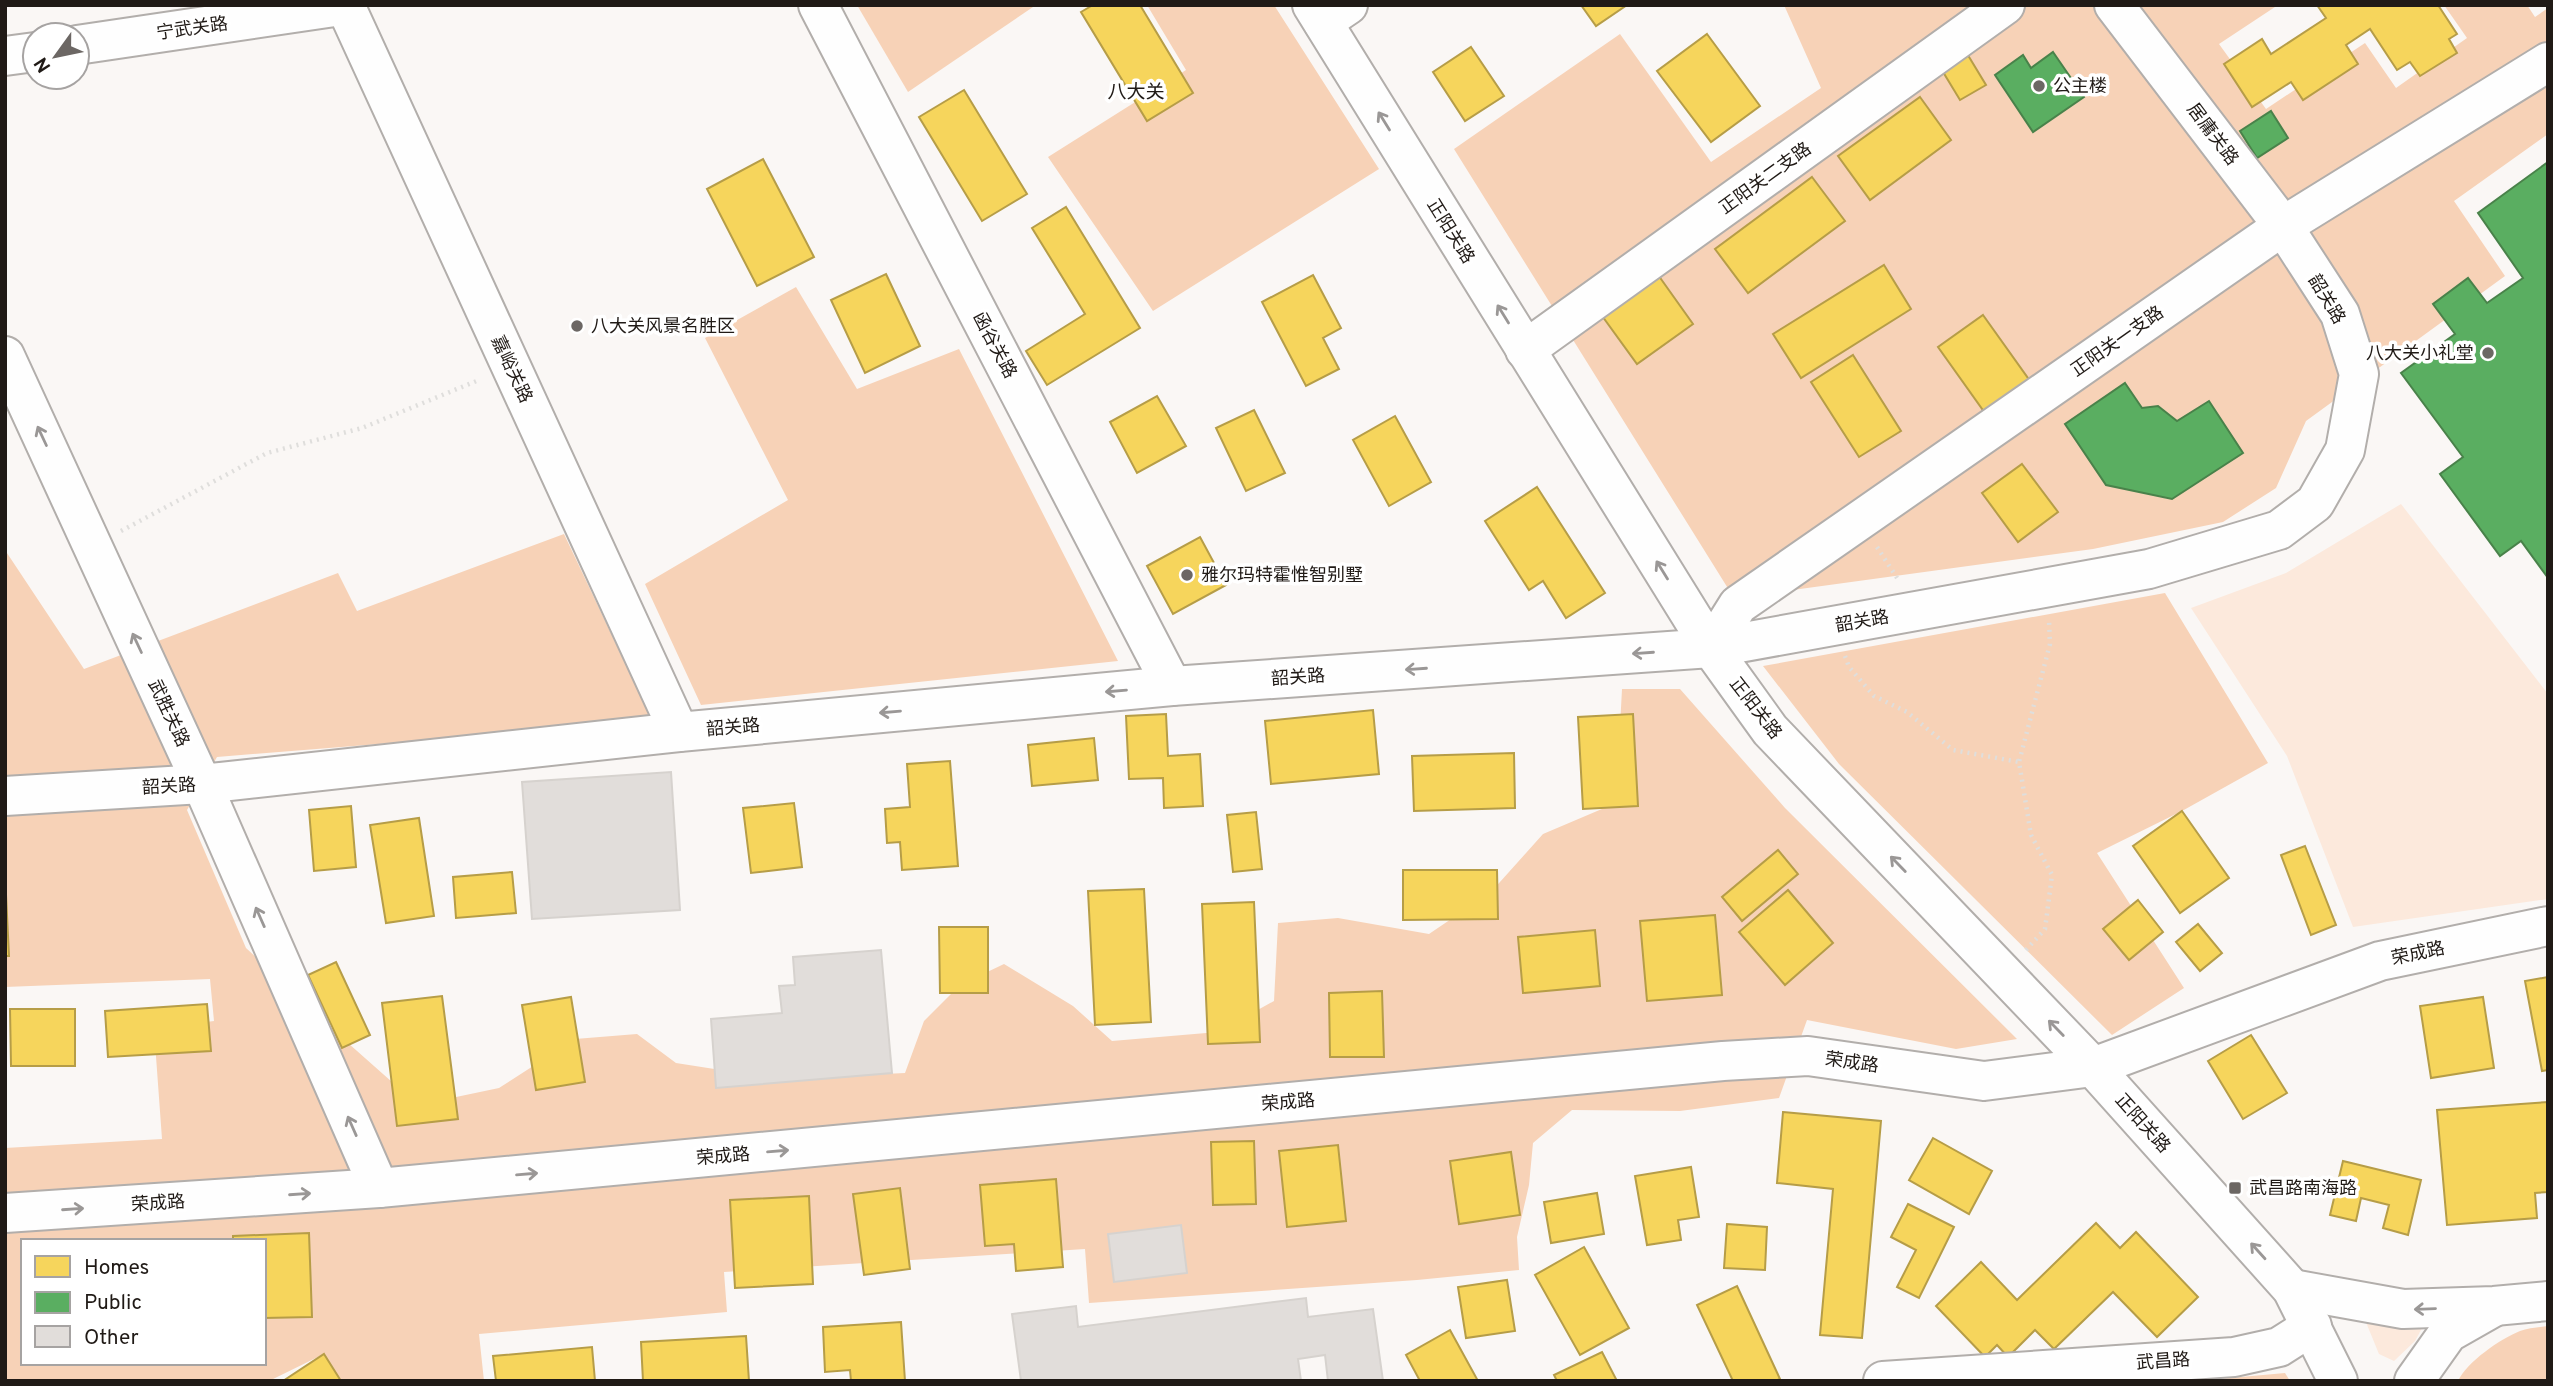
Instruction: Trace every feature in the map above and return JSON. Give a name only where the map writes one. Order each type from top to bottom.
[{"type":"street","name":"宁武关路","points":[[91,43],[346,5]]},
{"type":"street","name":"嘉峪关路","points":[[346,5],[679,732]]},
{"type":"street","name":"函谷关路","points":[[818,5],[1172,685]]},
{"type":"street","name":"正阳关二支路","points":[[1525,350],[2006,5]]},
{"type":"street","name":"居庸关路","points":[[2114,5],[2283,226],[2308,267]]},
{"type":"street","name":"正阳关路","points":[[1328,11],[1525,350],[1711,648],[1770,730],[2093,1067],[2292,1289],[2338,1381]]},
{"type":"street","name":"正阳关一支路","points":[[1711,648],[1738,605],[1860,519],[2283,226],[2548,62]]},
{"type":"street","name":"韶关路","points":[[5,796],[202,784],[679,732],[1172,685],[1711,648],[2149,569],[2279,530],[2315,503],[2345,450],[2359,374],[2340,314],[2308,267]]},
{"type":"street","name":"武胜关路","points":[[5,356],[202,784],[379,1188]]},
{"type":"street","name":"荣成路","points":[[5,1213],[379,1188],[1747,1060],[1808,1056],[1984,1082],[2093,1067],[2381,961],[2548,926]]},
{"type":"street","points":[[2292,1289],[2403,1309],[2548,1301]]},
{"type":"street","points":[[2414,1381],[2448,1333],[2494,1306]]},
{"type":"street","name":"武昌路","points":[[1883,1381],[2234,1357],[2279,1347],[2312,1326]]},
{"type":"path","points":[[92,546],[267,453],[362,428],[511,368]]},
{"type":"path","points":[[1860,519],[1918,611]]},
{"type":"path","points":[[2003,973],[2046,929],[2052,875],[2031,835],[2019,762],[2050,644],[2049,587]]},
{"type":"path","points":[[1832,627],[1849,667],[1874,696],[1907,712],[1953,750],[2019,762]]},
{"type":"shaded area","points":[[857,5],[1036,5],[908,92]]},
{"type":"shaded area","points":[[1147,5],[1274,5],[1379,169],[1153,311],[1048,157],[1186,70]]},
{"type":"shaded area","points":[[1784,5],[2278,5],[2219,44],[2266,109],[2365,43],[2396,88],[2467,38],[2444,5],[2527,5],[2535,17],[2548,8],[2548,134],[2454,201],[2505,276],[2306,421],[2276,488],[2223,522],[2093,549],[1734,598],[1454,149],[1620,34],[1711,162],[1821,88]]},
{"type":"shaded area","points":[[796,287],[857,389],[959,349],[1118,661],[701,705],[645,584],[788,500],[705,338]]},
{"type":"shaded area","points":[[2401,504],[2548,694],[2548,899],[2353,927],[2287,756],[2191,608],[2286,573]]},
{"type":"shaded area","points":[[564,534],[653,722],[217,757],[187,810],[246,948],[418,1105],[499,1088],[575,1039],[637,1034],[676,1063],[778,1079],[905,1073],[924,1021],[960,985],[1004,964],[1073,1006],[1112,1041],[1218,1032],[1274,1001],[1278,923],[1338,918],[1429,934],[1491,892],[1543,834],[1616,803],[1622,689],[1680,689],[1785,808],[2017,1039],[1956,1049],[1807,1020],[1779,1098],[1680,1111],[1572,1110],[1533,1143],[1529,1185],[1517,1237],[1519,1270],[1417,1280],[1089,1303],[1085,1249],[724,1272],[727,1312],[479,1334],[484,1381],[341,1381],[324,1354],[269,1381],[5,1381],[5,1148],[162,1139],[154,1029],[214,1021],[210,979],[5,987],[5,550],[84,669],[338,573],[357,611]]},
{"type":"shaded area","points":[[2165,593],[2268,763],[2182,811],[2097,853],[2184,988],[2112,1035],[1839,764],[1763,666]]},
{"type":"shaded area","points":[[2363,1315],[2428,1317],[2415,1341],[2394,1361],[2379,1354]]},
{"type":"shaded area","points":[[2548,1326],[2548,1381],[2458,1381],[2476,1359],[2503,1340],[2523,1330]]},
{"type":"shaded area","points":[[2285,1373],[2290,1381],[2219,1379]]},
{"type":"building: Homes","points":[[1093,5],[1140,5],[1193,93],[1147,121],[1081,12]]},
{"type":"building: Homes","points":[[1581,5],[1627,5],[1596,26]]},
{"type":"building: Homes","points":[[2317,5],[2438,5],[2457,34],[2449,39],[2457,53],[2420,76],[2410,62],[2397,70],[2370,29],[2346,45],[2358,64],[2303,100],[2291,82],[2252,107],[2224,64],[2262,39],[2271,54],[2326,18]]},
{"type":"building: Homes","points":[[1707,34],[1760,106],[1711,142],[1657,71]]},
{"type":"building: Homes","points":[[1471,47],[1504,96],[1465,121],[1433,72]]},
{"type":"building: Homes","points":[[1963,47],[1986,85],[1960,100],[1937,62]]},
{"type":"building: Homes","points":[[964,90],[1027,194],[982,221],[919,117]]},
{"type":"building: Homes","points":[[1920,97],[1951,140],[1870,200],[1838,156]]},
{"type":"building: Homes","points":[[763,159],[814,257],[757,286],[707,189]]},
{"type":"building: Homes","points":[[1812,177],[1845,221],[1748,293],[1715,249]]},
{"type":"building: Homes","points":[[1066,207],[1140,328],[1047,385],[1026,351],[1085,314],[1032,228]]},
{"type":"building: Homes","points":[[1884,265],[1911,309],[1801,378],[1773,334]]},
{"type":"building: Homes","points":[[1656,272],[1693,324],[1637,364],[1600,313]]},
{"type":"building: Homes","points":[[886,274],[920,346],[865,373],[831,300]]},
{"type":"building: Homes","points":[[1313,275],[1341,328],[1323,338],[1339,369],[1306,386],[1262,302]]},
{"type":"building: Homes","points":[[1983,315],[2035,388],[1990,420],[1938,347]]},
{"type":"building: Homes","points":[[1853,355],[1901,431],[1859,457],[1811,382]]},
{"type":"building: Homes","points":[[1157,396],[1186,446],[1137,473],[1110,422]]},
{"type":"building: Homes","points":[[1254,410],[1285,473],[1246,491],[1216,428]]},
{"type":"building: Homes","points":[[1395,416],[1431,482],[1389,506],[1353,440]]},
{"type":"building: Homes","points":[[2022,464],[2058,512],[2018,542],[1982,493]]},
{"type":"building: Homes","points":[[1537,487],[1605,593],[1566,618],[1543,581],[1529,590],[1485,521]]},
{"type":"building: Homes","name":"雅尔玛特霍惟智别墅","points":[[1200,537],[1226,585],[1173,614],[1147,566]]},
{"type":"building: Homes","points":[[1373,710],[1379,774],[1271,784],[1265,721]]},
{"type":"building: Homes","points":[[1166,714],[1168,756],[1200,754],[1203,806],[1164,808],[1163,778],[1129,779],[1126,716]]},
{"type":"building: Homes","points":[[1633,714],[1638,806],[1583,809],[1578,717]]},
{"type":"building: Homes","points":[[1094,738],[1098,780],[1032,786],[1028,745]]},
{"type":"building: Homes","points":[[1514,753],[1515,808],[1414,811],[1412,756]]},
{"type":"building: Homes","points":[[950,761],[958,866],[902,870],[900,842],[887,843],[885,809],[910,807],[907,764]]},
{"type":"building: Homes","points":[[794,803],[802,867],[751,873],[743,808]]},
{"type":"building: Homes","points":[[351,806],[356,867],[314,871],[309,810]]},
{"type":"building: Homes","points":[[2182,811],[2229,878],[2180,913],[2133,846]]},
{"type":"building: Homes","points":[[1256,812],[1262,869],[1233,872],[1227,815]]},
{"type":"building: Homes","points":[[419,818],[434,916],[386,923],[370,825]]},
{"type":"building: Homes","points":[[2305,846],[2336,925],[2311,935],[2281,855]]},
{"type":"building: Homes","points":[[1778,850],[1798,874],[1742,921],[1722,897]]},
{"type":"building: Homes","points":[[1403,870],[1497,870],[1498,919],[1403,920]]},
{"type":"building: Homes","points":[[512,872],[516,913],[456,918],[453,877]]},
{"type":"building: Homes","points":[[5,874],[9,956],[5,956]]},
{"type":"building: Homes","points":[[1144,889],[1151,1022],[1095,1025],[1088,891]]},
{"type":"building: Homes","points":[[1788,890],[1833,943],[1785,985],[1739,932]]},
{"type":"building: Homes","points":[[2138,900],[2163,932],[2129,960],[2103,929]]},
{"type":"building: Homes","points":[[1254,902],[1260,1042],[1208,1044],[1202,904]]},
{"type":"building: Homes","points":[[1715,915],[1722,995],[1647,1001],[1640,921]]},
{"type":"building: Homes","points":[[2198,924],[2222,953],[2200,971],[2176,942]]},
{"type":"building: Homes","points":[[939,927],[988,927],[988,993],[940,993]]},
{"type":"building: Homes","points":[[1595,930],[1600,986],[1523,993],[1518,937]]},
{"type":"building: Homes","points":[[336,962],[370,1035],[342,1048],[308,975]]},
{"type":"building: Homes","points":[[2548,977],[2548,1070],[2542,1071],[2525,981]]},
{"type":"building: Homes","points":[[1382,991],[1384,1057],[1330,1057],[1329,993]]},
{"type":"building: Homes","points":[[442,996],[458,1119],[397,1126],[382,1003]]},
{"type":"building: Homes","points":[[571,997],[585,1082],[536,1090],[522,1005]]},
{"type":"building: Homes","points":[[2483,997],[2494,1068],[2431,1078],[2420,1006]]},
{"type":"building: Homes","points":[[207,1004],[211,1051],[108,1057],[105,1011]]},
{"type":"building: Homes","points":[[10,1009],[75,1009],[75,1066],[11,1066]]},
{"type":"building: Homes","points":[[2251,1035],[2287,1093],[2243,1119],[2208,1061]]},
{"type":"building: Homes","points":[[2548,1102],[2548,1192],[2535,1193],[2537,1218],[2447,1225],[2437,1110]]},
{"type":"building: Homes","points":[[1783,1112],[1881,1121],[1862,1338],[1820,1335],[1833,1189],[1777,1183]]},
{"type":"building: Homes","points":[[1933,1138],[1992,1171],[1969,1214],[1909,1180]]},
{"type":"building: Homes","points":[[1254,1141],[1256,1204],[1213,1205],[1211,1142]]},
{"type":"building: Homes","points":[[1338,1145],[1346,1221],[1287,1227],[1279,1151]]},
{"type":"building: Homes","points":[[1511,1152],[1520,1215],[1459,1224],[1450,1161]]},
{"type":"building: Homes","points":[[2343,1161],[2421,1180],[2408,1235],[2383,1228],[2389,1205],[2361,1198],[2356,1221],[2330,1215]]},
{"type":"building: Homes","points":[[1691,1167],[1699,1217],[1678,1220],[1681,1240],[1647,1245],[1635,1176]]},
{"type":"building: Homes","points":[[1056,1179],[1063,1267],[1016,1271],[1014,1244],[985,1246],[980,1185]]},
{"type":"building: Homes","points":[[900,1188],[910,1269],[864,1275],[853,1194]]},
{"type":"building: Homes","points":[[1597,1193],[1604,1234],[1551,1243],[1544,1202]]},
{"type":"building: Homes","points":[[809,1196],[813,1284],[735,1288],[730,1200]]},
{"type":"building: Homes","points":[[1908,1204],[1954,1227],[1919,1298],[1897,1287],[1916,1250],[1891,1237]]},
{"type":"building: Homes","points":[[2096,1223],[2120,1248],[2136,1232],[2198,1297],[2157,1337],[2113,1292],[2054,1349],[2035,1330],[2008,1357],[1997,1345],[1985,1357],[1936,1306],[1981,1262],[2017,1300]]},
{"type":"building: Homes","points":[[1727,1224],[1767,1227],[1765,1270],[1724,1268]]},
{"type":"building: Homes","points":[[309,1233],[312,1317],[266,1318],[266,1239],[233,1239],[233,1236]]},
{"type":"building: Homes","points":[[1584,1247],[1629,1328],[1580,1355],[1535,1275]]},
{"type":"building: Homes","points":[[1507,1280],[1515,1331],[1466,1338],[1458,1287]]},
{"type":"building: Homes","points":[[1737,1286],[1780,1379],[1733,1381],[1697,1305]]},
{"type":"building: Homes","points":[[901,1322],[905,1381],[851,1381],[850,1370],[825,1372],[823,1327]]},
{"type":"building: Homes","points":[[1450,1330],[1478,1381],[1420,1381],[1406,1355]]},
{"type":"building: Homes","points":[[746,1336],[749,1381],[643,1381],[641,1342]]},
{"type":"building: Homes","points":[[592,1347],[595,1381],[496,1381],[493,1356]]},
{"type":"building: Homes","points":[[1602,1352],[1617,1381],[1557,1381],[1554,1375]]},
{"type":"building: Homes","points":[[324,1354],[341,1381],[283,1381]]},
{"type":"building: Public","name":"公主楼","points":[[2053,52],[2084,97],[2033,132],[1995,75],[2023,55],[2031,68]]},
{"type":"building: Public","points":[[2271,111],[2288,138],[2257,158],[2240,131]]},
{"type":"building: Public","name":"八大关小礼堂","points":[[2548,162],[2548,578],[2521,541],[2500,556],[2440,474],[2463,457],[2401,373],[2455,334],[2433,304],[2468,278],[2487,303],[2523,278],[2478,213]]},
{"type":"building: Public","points":[[2125,383],[2142,408],[2158,406],[2177,421],[2209,401],[2243,453],[2172,499],[2106,485],[2065,424]]},
{"type":"building: Other","points":[[671,772],[680,910],[532,919],[522,782]]},
{"type":"building: Other","points":[[881,950],[892,1073],[716,1088],[711,1019],[782,1013],[779,986],[795,985],[793,957]]},
{"type":"building: Other","points":[[1181,1225],[1187,1273],[1114,1282],[1108,1234]]},
{"type":"building: Other","points":[[1306,1298],[1308,1317],[1373,1309],[1383,1381],[1328,1381],[1325,1355],[1298,1359],[1301,1381],[1021,1381],[1012,1314],[1076,1306],[1078,1327]]},
{"type":"place","name":"公主楼","points":[[2039,86]]},
{"type":"place","name":"八大关风景名胜区","points":[[577,326]]},
{"type":"place","name":"八大关小礼堂","points":[[2488,353]]},
{"type":"place","name":"雅尔玛特霍惟智别墅","points":[[1187,575]]},
{"type":"place","name":"武昌路南海路","points":[[2235,1188]]},
{"type":"district","name":"八大关","points":[[1136,91]]}]
